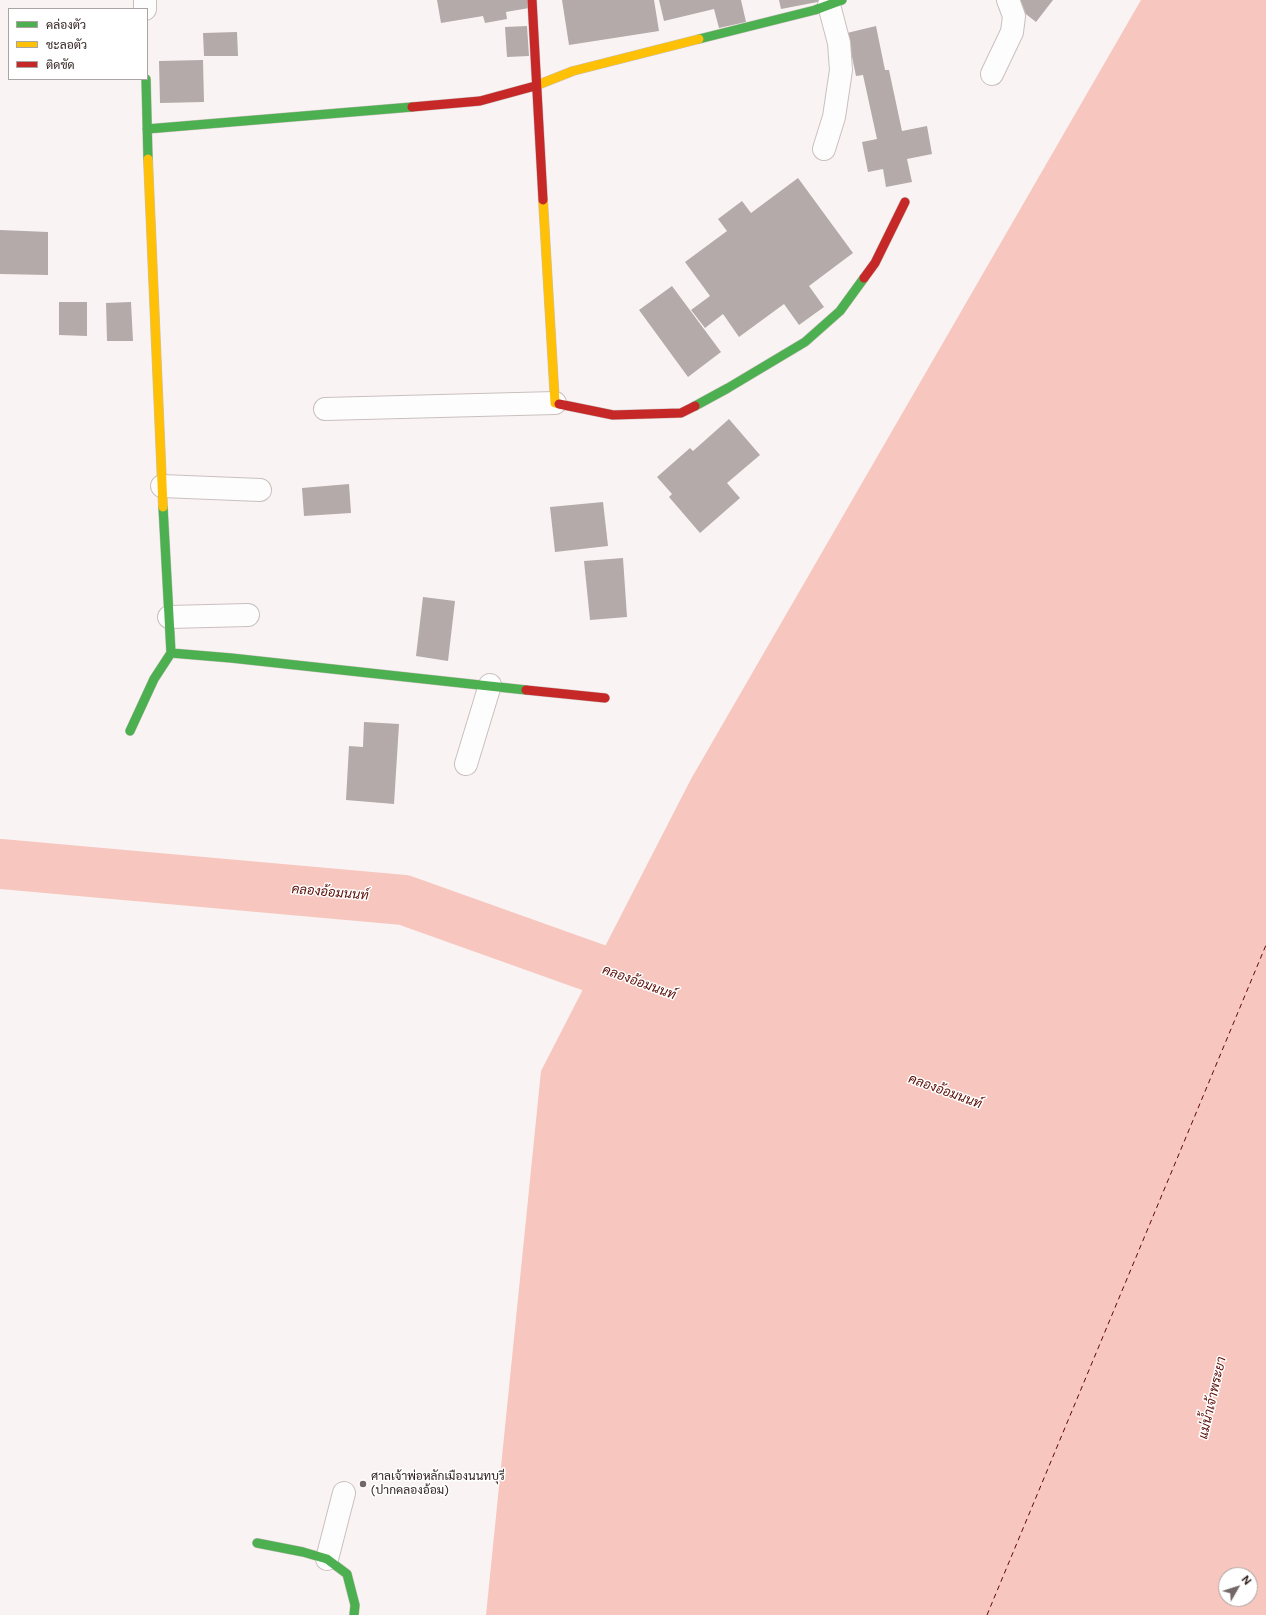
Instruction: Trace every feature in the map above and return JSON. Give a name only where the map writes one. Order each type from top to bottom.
[{"type":"street","points":[[532,0],[555,403]]},
{"type":"street","points":[[992,74],[1012,32],[1014,16],[1008,0]]},
{"type":"street","points":[[147,128],[480,101],[538,85],[573,71],[815,10],[836,2],[841,70],[834,117],[824,149]]},
{"type":"street","points":[[130,731],[154,679],[171,653],[162,486],[146,80]]},
{"type":"street","points":[[325,409],[555,403],[613,415],[681,413],[728,388],[805,342],[840,311],[874,263],[905,202]]},
{"type":"street","points":[[162,486],[260,490]]},
{"type":"street","points":[[169,617],[248,615]]},
{"type":"street","points":[[171,653],[605,698]]},
{"type":"street","points":[[466,764],[490,686]]},
{"type":"street","points":[[327,1559],[344,1493]]},
{"type":"street","points":[[257,1543],[303,1552],[327,1559],[347,1574],[354,1605],[354,1615]]},
{"type":"water","name":"แม่น้ำเจ้าพระยา","points":[[1141,0],[1266,0],[1266,1615],[486,1615],[541,1071],[691,779]]},
{"type":"building","points":[[437,0],[528,0],[529,8],[506,12],[507,19],[485,23],[483,16],[441,23]]},
{"type":"building","points":[[562,0],[654,0],[659,31],[569,45]]},
{"type":"building","points":[[659,0],[741,0],[746,22],[719,28],[714,9],[664,21]]},
{"type":"building","points":[[779,0],[828,0],[781,9]]},
{"type":"building","points":[[1008,0],[1053,0],[1036,22]]},
{"type":"building","points":[[527,26],[529,56],[507,57],[505,27]]},
{"type":"building","points":[[876,26],[885,70],[889,70],[902,131],[927,126],[932,154],[907,159],[912,182],[886,187],[883,169],[868,172],[862,142],[877,139],[863,75],[856,76],[847,33]]},
{"type":"building","points":[[237,32],[238,56],[204,56],[203,33]]},
{"type":"building","points":[[203,60],[204,102],[160,103],[159,61]]},
{"type":"building","points":[[798,178],[853,253],[809,286],[824,307],[799,325],[784,304],[739,337],[723,314],[705,328],[691,310],[710,296],[685,262],[727,231],[718,219],[742,201],[751,213]]},
{"type":"building","points":[[0,230],[48,232],[48,275],[0,274]]},
{"type":"building","points":[[672,286],[721,352],[688,377],[639,310]]},
{"type":"building","points":[[59,302],[87,302],[87,336],[59,335]]},
{"type":"building","points":[[131,302],[133,341],[107,341],[106,303]]},
{"type":"building","points":[[729,419],[760,455],[727,483],[740,498],[700,533],[669,497],[672,494],[657,477],[690,448],[693,451]]},
{"type":"building","points":[[349,484],[351,513],[304,516],[302,488]]},
{"type":"building","points":[[603,502],[608,546],[555,552],[550,507]]},
{"type":"building","points":[[623,558],[627,617],[590,620],[584,561]]},
{"type":"building","points":[[423,597],[455,601],[448,661],[416,656]]},
{"type":"building","points":[[364,722],[399,724],[394,804],[346,800],[349,746],[363,747]]},
{"type":"waterway","name":"คลองอ้อมนนท์","points":[[0,864],[404,900],[659,991]]},
{"type":"ferry route","points":[[987,1615],[1266,945]]},
{"type":"traffic: fast","points":[[699,39],[815,10],[842,0]]},
{"type":"traffic: fast","points":[[146,80],[148,159]]},
{"type":"traffic: fast","points":[[147,129],[412,107]]},
{"type":"traffic: fast","points":[[695,406],[805,342],[840,311],[864,278]]},
{"type":"traffic: fast","points":[[130,731],[154,679],[171,653],[163,507]]},
{"type":"traffic: fast","points":[[171,653],[231,658],[526,690]]},
{"type":"traffic: fast","points":[[257,1543],[303,1552],[327,1559],[347,1574],[355,1605],[354,1615]]},
{"type":"traffic: slow","points":[[535,86],[573,71],[699,39]]},
{"type":"traffic: slow","points":[[148,159],[163,507]]},
{"type":"traffic: slow","points":[[543,200],[555,403],[559,404]]},
{"type":"traffic: jam","points":[[532,0],[543,200]]},
{"type":"traffic: jam","points":[[412,107],[480,101],[535,86]]},
{"type":"traffic: jam","points":[[864,278],[875,263],[905,202]]},
{"type":"traffic: jam","points":[[559,404],[613,415],[681,413],[695,406]]},
{"type":"traffic: jam","points":[[526,690],[605,698]]},
{"type":"place","name":"ศาลเจ้าพ่อหลักเมืองนนทบุรี (ปากคลองอ้อม)","points":[[363,1484]]}]
